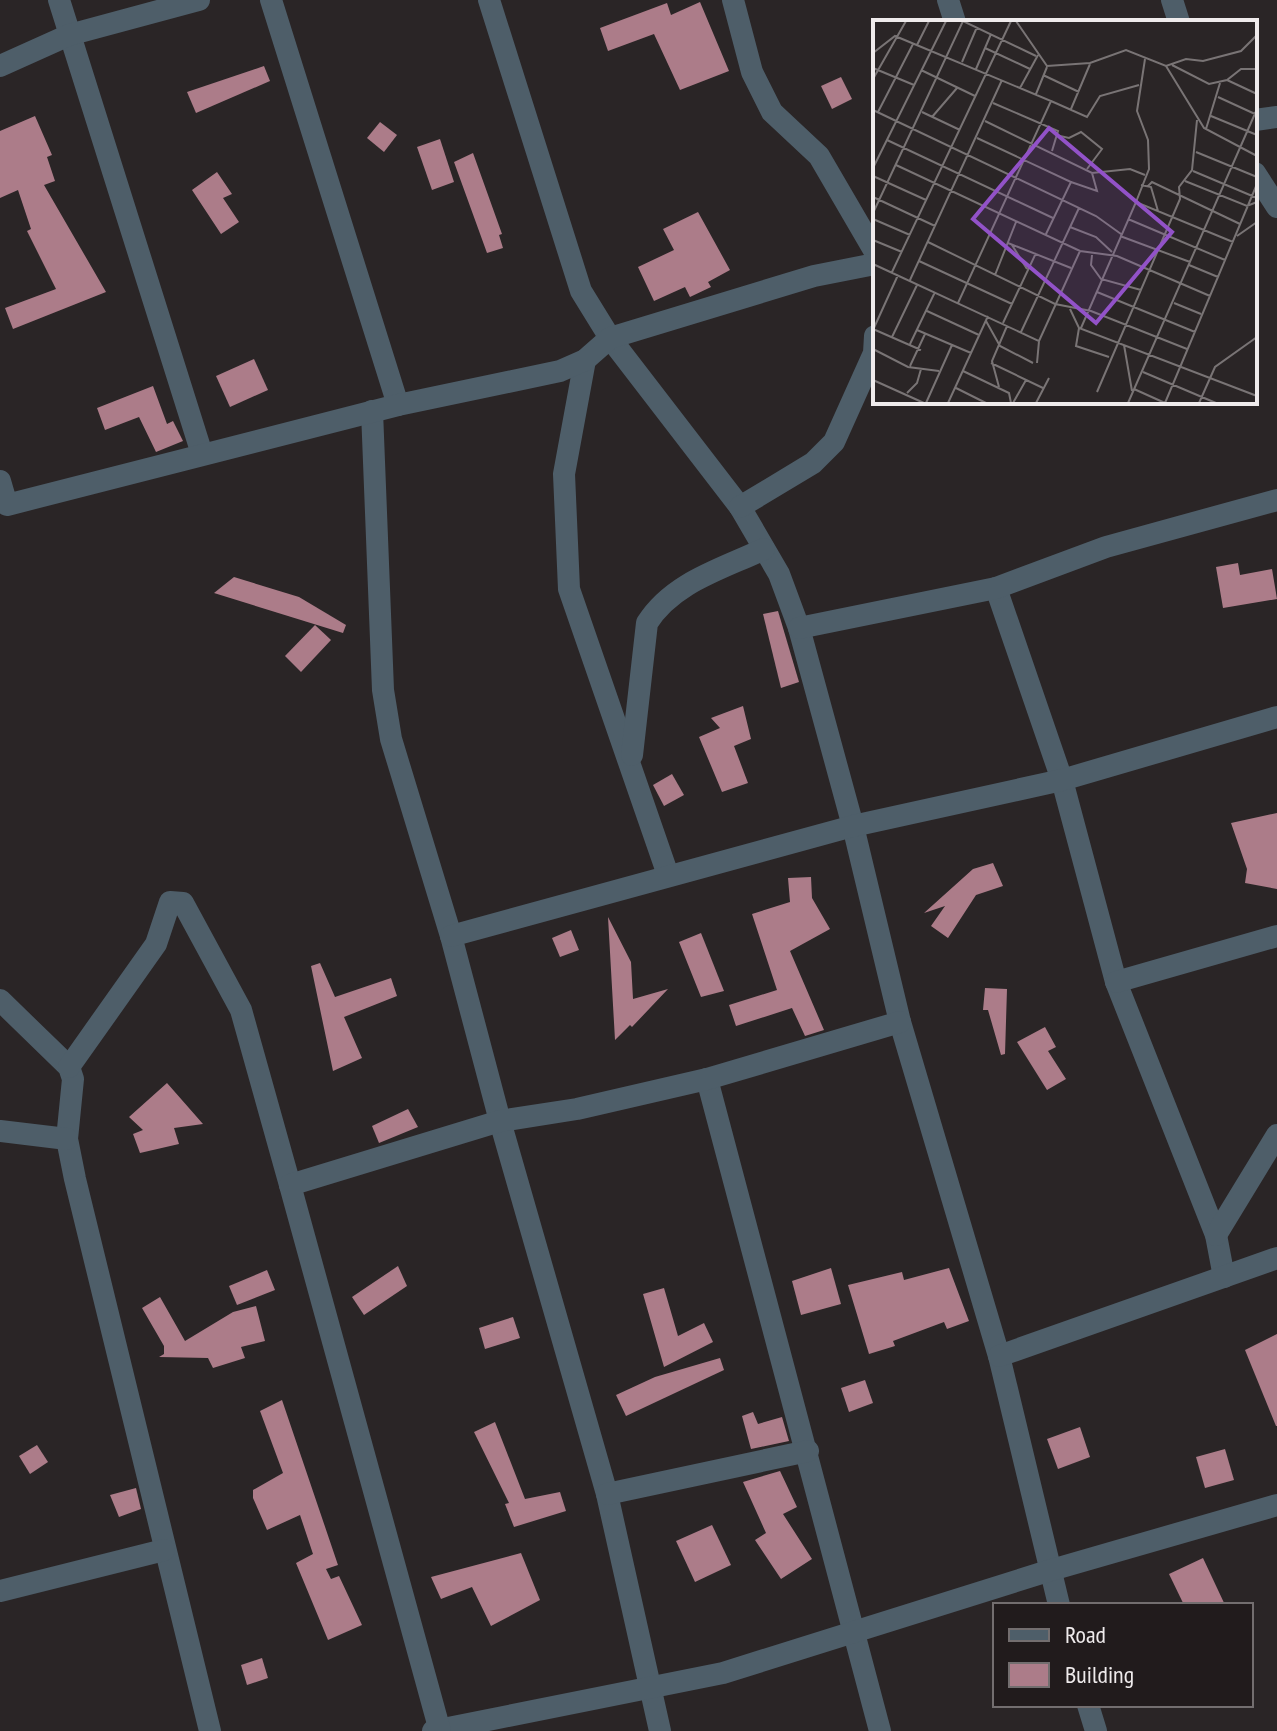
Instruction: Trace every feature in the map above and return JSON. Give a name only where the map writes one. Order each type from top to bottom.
[{"type":"street","points":[[59,0],[202,454]]},
{"type":"street","points":[[0,66],[69,35],[199,0]]},
{"type":"street","points":[[271,0],[398,405]]},
{"type":"street","points":[[489,0],[581,291],[610,338],[740,507],[779,574],[799,628],[853,826],[900,1022],[999,1356],[1048,1571],[1058,1603]]},
{"type":"street","points":[[733,0],[752,72],[772,112],[819,156],[873,249]]},
{"type":"street","points":[[948,0],[954,20]]},
{"type":"street","points":[[1172,0],[1178,20]]},
{"type":"street","points":[[1257,120],[1277,117]]},
{"type":"street","points":[[1257,176],[1277,207]]},
{"type":"street","points":[[0,481],[4,507],[372,411],[560,371],[585,360],[610,338],[814,276],[873,264]]},
{"type":"street","points":[[740,507],[813,463],[834,442],[873,355]]},
{"type":"street","points":[[585,360],[564,474],[569,589],[668,875]]},
{"type":"street","points":[[372,411],[383,690],[391,739],[451,936],[500,1121],[607,1494],[660,1731]]},
{"type":"street","points":[[799,628],[996,588],[1106,547],[1277,500]]},
{"type":"street","points":[[631,762],[647,623],[659,605],[674,592],[764,549]]},
{"type":"street","points":[[996,588],[1062,780],[1116,982],[1216,1235],[1224,1277]]},
{"type":"street","points":[[451,936],[853,826],[1062,780],[1277,717]]},
{"type":"street","points":[[69,1067],[156,944],[170,902],[183,903],[241,1010],[438,1730],[723,1673],[853,1635],[1048,1571],[1277,1505]]},
{"type":"street","points":[[1116,982],[1277,936]]},
{"type":"street","points":[[0,1000],[69,1067],[73,1079],[67,1139],[210,1731]]},
{"type":"street","points":[[290,1185],[500,1121],[577,1109],[707,1079],[900,1022]]},
{"type":"street","points":[[707,1079],[880,1731]]},
{"type":"street","points":[[0,1131],[67,1139]]},
{"type":"street","points":[[1216,1235],[1277,1135]]},
{"type":"street","points":[[999,1356],[1277,1258]]},
{"type":"street","points":[[607,1494],[808,1451]]},
{"type":"street","points":[[0,1591],[164,1550]]},
{"type":"street","points":[[1089,1707],[1096,1731]]},
{"type":"building","points":[[700,2],[729,71],[680,90],[654,34],[608,51],[600,28],[667,3],[671,15]]},
{"type":"building","points":[[264,66],[270,81],[196,113],[187,92]]},
{"type":"building","points":[[841,77],[852,99],[832,109],[821,86]]},
{"type":"building","points":[[35,116],[52,155],[47,157],[55,181],[44,185],[106,292],[13,329],[5,308],[56,289],[27,231],[31,229],[18,190],[0,198],[0,131]]},
{"type":"building","points":[[380,122],[397,135],[384,152],[367,138]]},
{"type":"building","points":[[440,139],[454,182],[432,190],[417,147]]},
{"type":"building","points":[[473,153],[502,234],[499,235],[503,248],[487,253],[454,162]]},
{"type":"building","points":[[217,172],[232,194],[223,198],[239,222],[221,234],[192,190]]},
{"type":"building","points":[[698,212],[730,270],[708,282],[711,287],[690,297],[685,287],[654,301],[638,267],[674,250],[663,229]]},
{"type":"building","points":[[254,359],[268,390],[230,407],[216,376]]},
{"type":"building","points":[[153,386],[167,424],[173,421],[183,441],[156,452],[139,417],[105,430],[97,408]]},
{"type":"building","points":[[1238,563],[1240,575],[1272,569],[1277,599],[1223,608],[1216,567]]},
{"type":"building","points":[[234,577],[299,597],[346,625],[343,633],[214,593]]},
{"type":"building","points":[[778,611],[799,682],[781,688],[763,614]]},
{"type":"building","points":[[315,625],[331,640],[301,672],[285,656]]},
{"type":"building","points":[[743,706],[751,739],[734,746],[748,783],[722,792],[699,737],[720,728],[711,718]]},
{"type":"building","points":[[672,774],[684,795],[664,806],[653,785]]},
{"type":"building","points":[[1277,813],[1277,889],[1245,883],[1247,869],[1231,823]]},
{"type":"building","points":[[993,863],[1003,886],[976,895],[948,938],[931,926],[945,906],[924,913],[973,869]]},
{"type":"building","points":[[811,877],[812,898],[830,929],[790,951],[824,1030],[805,1036],[792,1008],[736,1026],[729,1005],[777,990],[752,914],[790,902],[788,878]]},
{"type":"building","points":[[608,917],[631,962],[633,999],[668,989],[632,1027],[630,1025],[615,1040]]},
{"type":"building","points":[[571,930],[579,950],[560,957],[552,938]]},
{"type":"building","points":[[701,933],[724,991],[701,997],[679,942]]},
{"type":"building","points":[[320,963],[335,997],[391,978],[397,996],[344,1017],[362,1058],[333,1071],[311,966]]},
{"type":"building","points":[[985,988],[1007,989],[1005,1054],[1001,1055],[988,1010],[983,1010]]},
{"type":"building","points":[[1045,1027],[1056,1047],[1048,1051],[1066,1079],[1047,1090],[1017,1042]]},
{"type":"building","points":[[167,1083],[203,1124],[174,1128],[179,1144],[140,1153],[133,1134],[143,1130],[129,1117]]},
{"type":"building","points":[[408,1109],[418,1127],[379,1143],[372,1126]]},
{"type":"building","points":[[398,1266],[407,1286],[364,1315],[352,1297]]},
{"type":"building","points":[[831,1268],[841,1304],[801,1315],[792,1281]]},
{"type":"building","points":[[949,1268],[969,1321],[947,1329],[944,1322],[893,1341],[895,1346],[869,1354],[848,1285],[902,1272],[904,1280]]},
{"type":"building","points":[[267,1270],[275,1290],[237,1305],[229,1286]]},
{"type":"building","points":[[664,1288],[678,1336],[704,1323],[713,1342],[664,1367],[643,1294]]},
{"type":"building","points":[[160,1297],[185,1341],[233,1312],[256,1306],[265,1341],[241,1347],[245,1358],[213,1368],[208,1358],[159,1357],[164,1354],[164,1346],[142,1308]]},
{"type":"building","points":[[513,1317],[520,1338],[485,1349],[479,1328]]},
{"type":"building","points":[[1277,1334],[1277,1426],[1276,1426],[1245,1350]]},
{"type":"building","points":[[720,1358],[724,1370],[626,1416],[616,1395],[655,1377]]},
{"type":"building","points":[[865,1380],[873,1403],[849,1412],[841,1388]]},
{"type":"building","points":[[282,1400],[338,1565],[326,1569],[331,1579],[339,1576],[362,1625],[328,1640],[296,1563],[313,1554],[300,1515],[267,1530],[253,1498],[253,1490],[283,1473],[260,1411]]},
{"type":"building","points":[[753,1412],[758,1424],[782,1417],[789,1441],[751,1449],[742,1416]]},
{"type":"building","points":[[495,1422],[525,1499],[560,1492],[566,1511],[514,1527],[505,1504],[509,1503],[474,1432]]},
{"type":"building","points":[[1080,1427],[1090,1457],[1058,1469],[1047,1439]]},
{"type":"building","points":[[37,1445],[48,1462],[30,1474],[19,1456]]},
{"type":"building","points":[[1225,1449],[1234,1480],[1205,1488],[1196,1457]]},
{"type":"building","points":[[780,1471],[797,1507],[783,1514],[812,1559],[781,1579],[755,1540],[766,1533],[743,1482]]},
{"type":"building","points":[[136,1488],[141,1509],[119,1517],[110,1495]]},
{"type":"building","points":[[712,1525],[731,1565],[695,1582],[676,1541]]},
{"type":"building","points":[[521,1553],[540,1600],[491,1626],[472,1587],[441,1599],[431,1577]]},
{"type":"building","points":[[1203,1558],[1224,1603],[1183,1603],[1169,1574]]},
{"type":"building","points":[[262,1658],[268,1678],[247,1685],[241,1665]]}]
